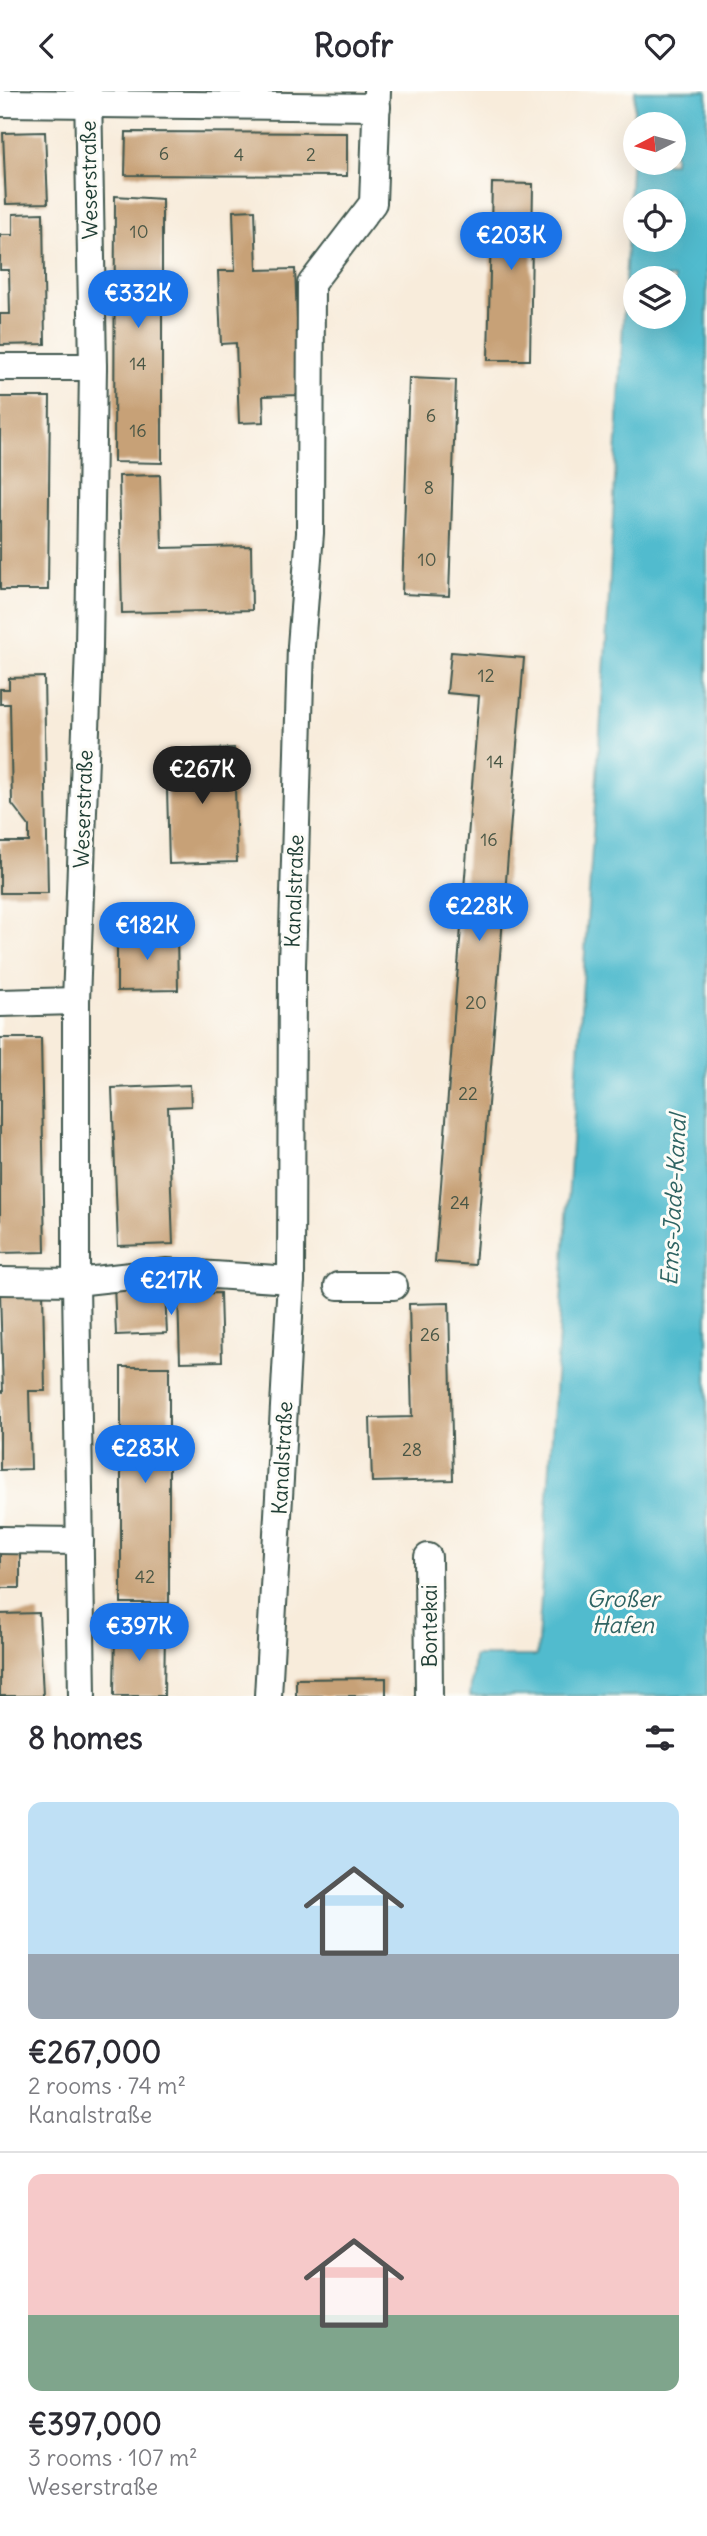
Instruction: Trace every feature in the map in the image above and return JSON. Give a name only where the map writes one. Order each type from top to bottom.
[{"type":"street","points":[[0,103],[88,98],[377,99]]},
{"type":"street","name":"Weserstraße","points":[[82,1696],[76,1282],[76,1002],[89,648],[93,367],[88,98]]},
{"type":"street","name":"Kanalstraße","points":[[268,1696],[291,1280],[292,966],[301,646],[310,533],[311,284],[373,203],[377,99]]},
{"type":"street","points":[[0,367],[93,367]]},
{"type":"street","points":[[0,1003],[76,1002]]},
{"type":"street","points":[[0,1281],[76,1282],[167,1272],[291,1280]]},
{"type":"street","points":[[338,1286],[394,1286]]},
{"type":"street","points":[[0,1540],[80,1541]]},
{"type":"street","name":"Bontekai","points":[[428,1556],[429,1696]]},
{"type":"water","name":"Großer Hafen","points":[[635,91],[707,91],[707,1696],[470,1696],[474,1656],[537,1656],[608,614],[623,323],[623,329],[686,329],[686,266],[626,266],[627,252],[686,252],[686,189],[630,189],[631,175],[686,175],[686,112],[634,112]]},
{"type":"building","points":[[45,132],[48,203],[6,204],[3,133]]},
{"type":"building","points":[[126,132],[347,133],[347,176],[125,175]]},
{"type":"building","points":[[492,183],[533,184],[530,360],[488,360]]},
{"type":"building","points":[[115,196],[162,199],[162,463],[114,462]]},
{"type":"building","points":[[255,210],[257,270],[295,269],[300,395],[263,396],[264,422],[239,423],[236,343],[221,344],[218,271],[235,271],[233,211]]},
{"type":"building","points":[[43,213],[45,344],[0,345],[0,314],[10,314],[9,270],[0,270],[0,235],[13,235],[13,214]]},
{"type":"building","points":[[409,378],[456,380],[449,596],[402,594]]},
{"type":"building","points":[[0,397],[50,397],[48,590],[0,590]]},
{"type":"building","points":[[160,475],[162,548],[251,546],[252,610],[122,613],[119,476]]},
{"type":"building","points":[[451,652],[524,658],[475,1265],[435,1262],[479,696],[447,693]]},
{"type":"building","points":[[44,677],[48,893],[0,893],[0,842],[29,842],[29,826],[12,804],[10,704],[0,704],[0,689],[9,689],[9,678]]},
{"type":"building","points":[[234,748],[237,862],[169,864],[166,750]]},
{"type":"building","points":[[177,933],[178,990],[117,991],[117,934]]},
{"type":"building","points":[[0,1038],[41,1038],[45,1252],[0,1253]]},
{"type":"building","points":[[190,1085],[191,1106],[168,1107],[173,1244],[118,1246],[112,1088]]},
{"type":"building","points":[[178,1280],[178,1294],[165,1294],[167,1333],[116,1335],[114,1283]]},
{"type":"building","points":[[43,1291],[45,1391],[29,1391],[31,1469],[0,1470],[0,1392],[3,1392],[0,1292]]},
{"type":"building","points":[[220,1293],[222,1361],[180,1362],[178,1294]]},
{"type":"building","points":[[449,1303],[453,1480],[372,1482],[370,1418],[412,1417],[409,1304]]},
{"type":"building","points":[[121,1367],[169,1367],[169,1603],[121,1603]]},
{"type":"building","points":[[0,1550],[20,1550],[20,1588],[0,1588]]},
{"type":"building","points":[[39,1613],[43,1696],[0,1696],[0,1614]]},
{"type":"building","points":[[115,1629],[165,1630],[164,1696],[114,1696]]},
{"type":"building","points":[[386,1678],[386,1696],[296,1696],[296,1679]]},
{"type":"water label","name":"Ems-Jade-Kanal","points":[[673,1200]]}]
